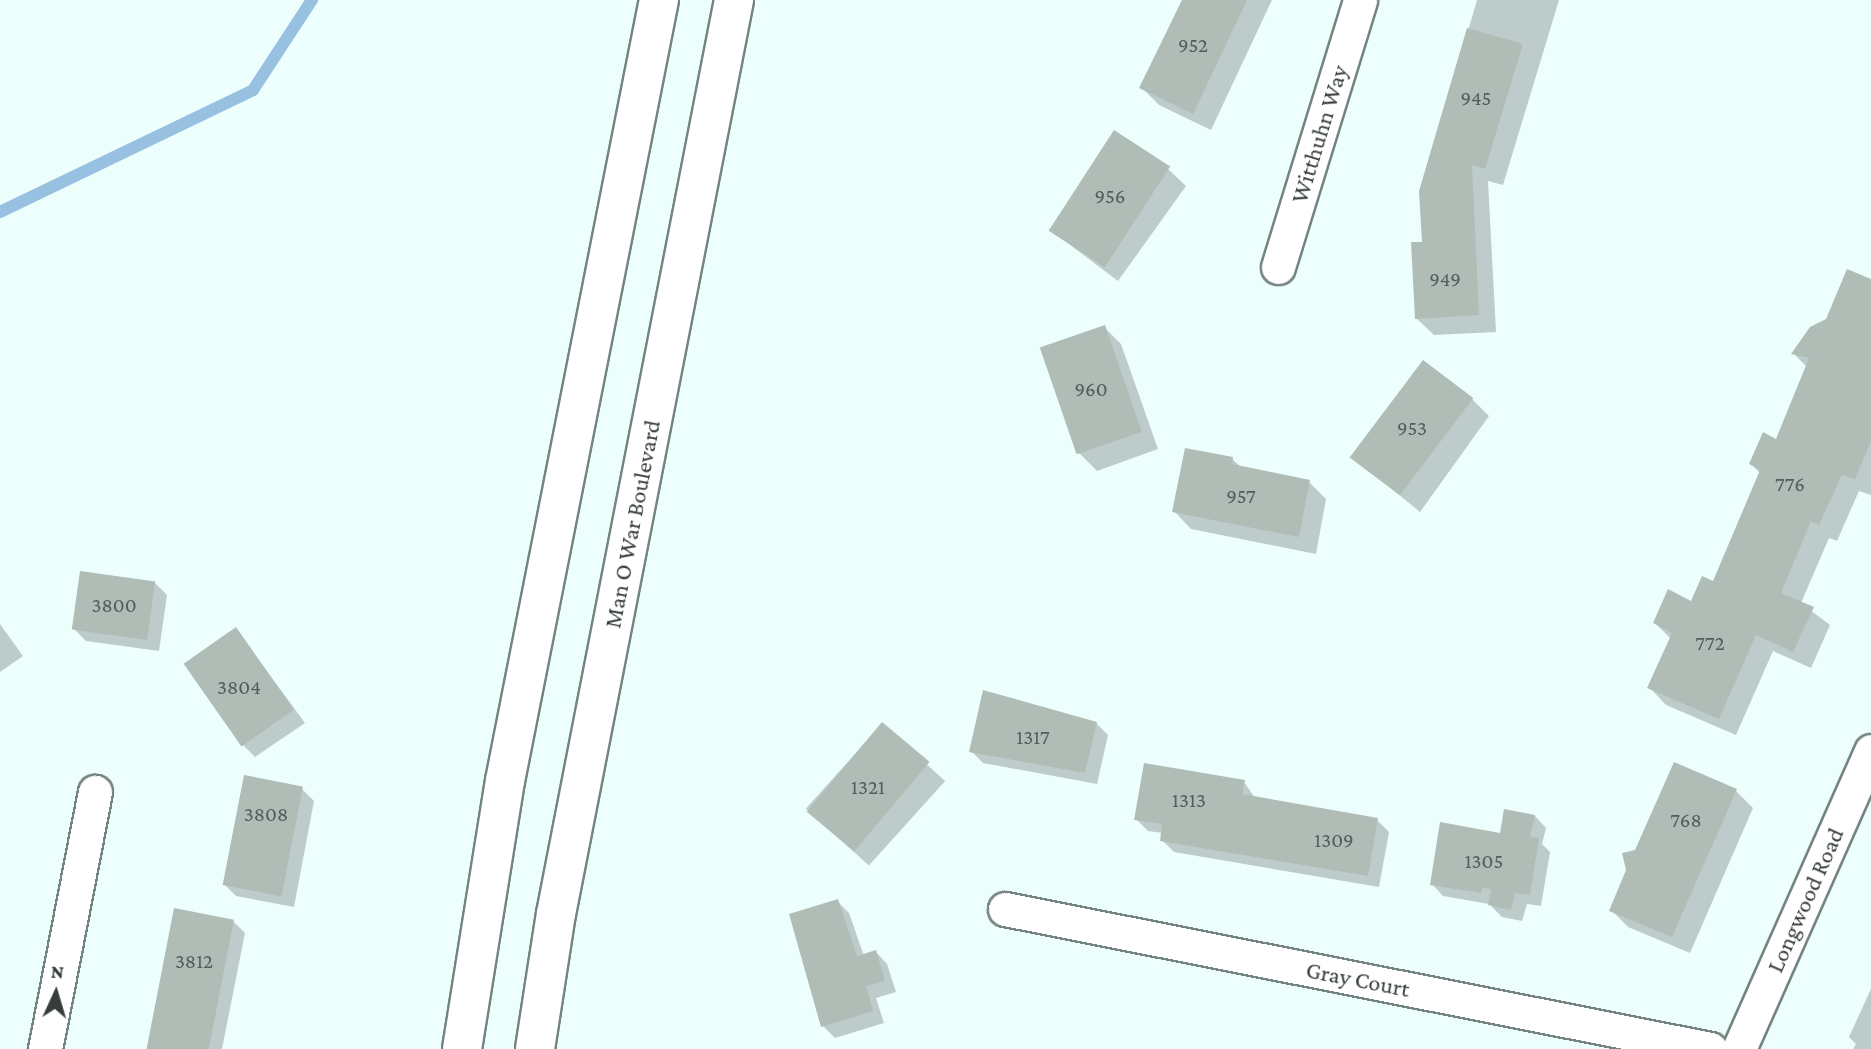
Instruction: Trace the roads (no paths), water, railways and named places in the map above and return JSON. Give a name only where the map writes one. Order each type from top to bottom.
[{"type":"main road","points":[[462,1049],[505,781],[659,0]]},
{"type":"main road","name":"Man O War Boulevard","points":[[535,1049],[556,914],[734,0]]},
{"type":"street","name":"Witthuhn Way","points":[[1278,267],[1360,0]]},
{"type":"street","name":"Longwood Road","points":[[1739,1049],[1871,751]]},
{"type":"street","points":[[45,1049],[95,792]]},
{"type":"street","name":"Gray Court","points":[[1005,909],[1710,1049]]},
{"type":"waterway","points":[[0,212],[253,90],[312,0]]}]
